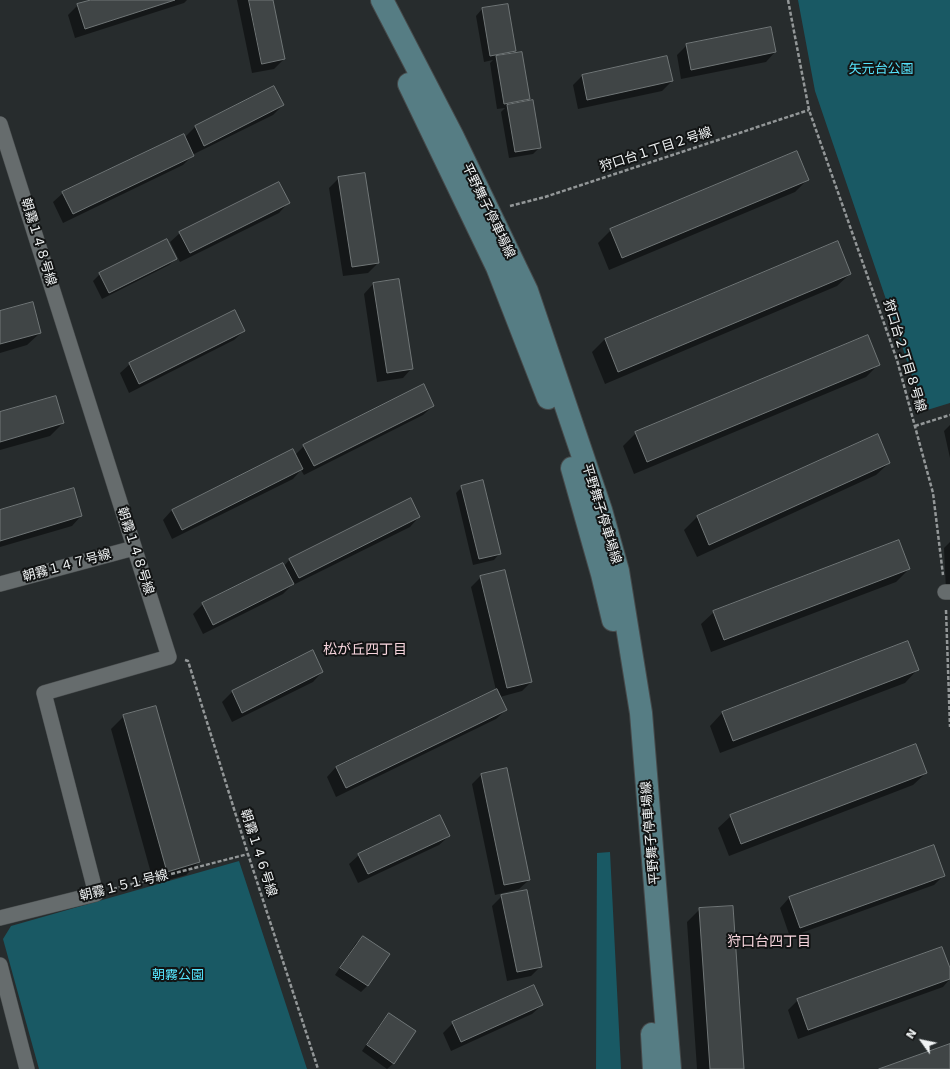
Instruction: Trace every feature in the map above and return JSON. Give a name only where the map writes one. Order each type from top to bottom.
[{"type":"main road","name":"平野舞子停車場線","points":[[369,0],[497,267],[562,432],[602,574],[620,648],[631,717],[654,1069]]},
{"type":"main road","name":"平野舞子停車場線","points":[[382,0],[452,135],[527,291],[601,510],[618,571],[641,713],[670,1069]]},
{"type":"street","name":"朝霧１４８号線","points":[[0,124],[169,657]]},
{"type":"street","name":"朝霧１４７号線","points":[[0,584],[134,548]]},
{"type":"street","points":[[96,894],[44,694],[169,657]]},
{"type":"street","name":"朝霧１５１号線","points":[[0,918],[96,894]]},
{"type":"street","points":[[0,966],[27,1069]]},
{"type":"path","name":"狩口台２丁目８号線","points":[[788,0],[809,110],[897,360],[933,493],[948,592],[950,727]]},
{"type":"path","name":"狩口台１丁目２号線","points":[[509,206],[545,197],[809,110]]},
{"type":"path","points":[[915,426],[950,415]]},
{"type":"path","name":"朝霧１４６号線","points":[[169,657],[188,661],[248,854],[318,1069]]},
{"type":"path","name":"朝霧１５１号線","points":[[96,894],[248,854]]},
{"type":"green space","name":"矢元台公園","points":[[798,0],[950,0],[950,403],[924,411],[815,91]]},
{"type":"green space","points":[[610,852],[621,1069],[596,1069],[597,853]]},
{"type":"green space","name":"朝霧公園","points":[[239,861],[307,1069],[39,1069],[3,939],[11,926]]},
{"type":"building","points":[[91,0],[175,0],[85,29],[77,4]]},
{"type":"building","points":[[249,0],[273,0],[285,59],[262,64]]},
{"type":"building","points":[[508,4],[516,51],[490,56],[482,8]]},
{"type":"building","points":[[771,27],[776,52],[691,70],[686,44]]},
{"type":"building","points":[[522,52],[530,99],[504,104],[496,56]]},
{"type":"building","points":[[667,56],[673,81],[587,100],[582,75]]},
{"type":"building","points":[[274,86],[284,105],[204,146],[195,126]]},
{"type":"building","points":[[533,100],[541,148],[515,152],[507,105]]},
{"type":"building","points":[[184,134],[194,156],[73,214],[62,192]]},
{"type":"building","points":[[797,151],[809,180],[622,258],[610,229]]},
{"type":"building","points":[[365,173],[379,263],[352,267],[338,177]]},
{"type":"building","points":[[279,182],[290,203],[190,253],[179,232]]},
{"type":"building","points":[[167,239],[177,259],[109,293],[99,273]]},
{"type":"building","points":[[838,241],[851,274],[618,372],[605,339]]},
{"type":"building","points":[[399,279],[413,369],[387,373],[373,283]]},
{"type":"building","points":[[33,302],[41,333],[0,344],[0,311]]},
{"type":"building","points":[[235,310],[245,331],[139,384],[129,363]]},
{"type":"building","points":[[868,335],[880,365],[647,462],[635,432]]},
{"type":"building","points":[[424,384],[434,406],[314,466],[303,445]]},
{"type":"building","points":[[56,396],[64,423],[0,442],[0,412]]},
{"type":"building","points":[[878,434],[890,463],[709,545],[697,516]]},
{"type":"building","points":[[293,449],[303,469],[182,530],[172,510]]},
{"type":"building","points":[[483,480],[501,554],[479,559],[461,486]]},
{"type":"building","points":[[74,488],[82,516],[0,541],[0,510]]},
{"type":"building","points":[[411,498],[420,517],[299,578],[289,559]]},
{"type":"building","points":[[899,540],[910,569],[724,640],[713,611]]},
{"type":"building","points":[[283,563],[294,584],[213,625],[202,603]]},
{"type":"building","points":[[505,570],[532,682],[507,688],[480,576]]},
{"type":"building","points":[[908,641],[919,670],[733,741],[722,712]]},
{"type":"building","points":[[313,650],[323,672],[242,713],[232,691]]},
{"type":"building","points":[[497,689],[507,710],[346,788],[336,767]]},
{"type":"building","points":[[156,706],[200,862],[167,872],[123,715]]},
{"type":"building","points":[[916,744],[927,773],[741,844],[730,815]]},
{"type":"building","points":[[507,768],[530,880],[504,885],[481,774]]},
{"type":"building","points":[[440,815],[450,836],[368,874],[358,854]]},
{"type":"building","points":[[934,845],[945,876],[800,928],[789,897]]},
{"type":"building","points":[[527,890],[542,967],[517,972],[501,895]]},
{"type":"building","points":[[733,906],[744,1069],[710,1069],[699,908]]},
{"type":"building","points":[[363,936],[390,954],[368,986],[340,968]]},
{"type":"building","points":[[942,947],[950,968],[950,979],[808,1030],[797,999]]},
{"type":"building","points":[[534,985],[543,1005],[461,1042],[452,1022]]},
{"type":"building","points":[[389,1013],[416,1031],[394,1064],[367,1045]]},
{"type":"building","points":[[950,1044],[950,1069],[879,1069]]},
{"type":"district","name":"松が丘四丁目","points":[[365,650]]},
{"type":"district","name":"狩口台四丁目","points":[[769,942]]}]
